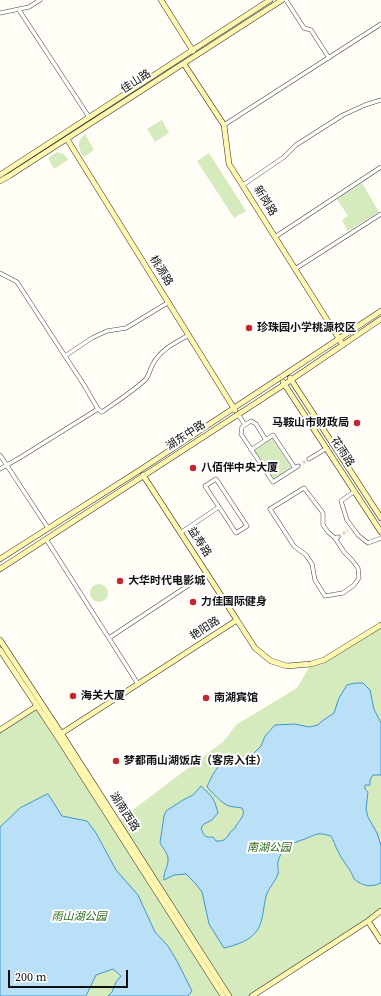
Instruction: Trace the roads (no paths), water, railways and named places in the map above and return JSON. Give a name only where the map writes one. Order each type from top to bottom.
[{"type":"street","points":[[0,10],[2,13],[29,8],[40,0]]},
{"type":"street","points":[[161,0],[196,56]]},
{"type":"street","name":"佳山路","points":[[0,175],[270,0]]},
{"type":"street","points":[[282,0],[304,28],[311,30],[328,58]]},
{"type":"street","name":"佳山路","points":[[0,181],[282,0]]},
{"type":"street","points":[[19,10],[89,117]]},
{"type":"street","points":[[224,126],[381,24]]},
{"type":"street","name":"新岗路","points":[[184,64],[224,126],[229,164],[343,345]]},
{"type":"street","points":[[242,185],[284,157],[296,145],[340,117],[365,105],[381,100]]},
{"type":"street","name":"桃源路","points":[[67,139],[238,414]]},
{"type":"street","points":[[275,237],[381,167]]},
{"type":"street","points":[[295,269],[381,214]]},
{"type":"street","points":[[0,273],[17,282],[98,409],[102,412],[146,379],[153,364],[162,352],[189,335]]},
{"type":"street","points":[[65,356],[92,338],[107,331],[126,328],[169,302]]},
{"type":"street","name":"湖东中路","points":[[0,559],[146,466],[381,311]]},
{"type":"street","name":"湖东中路","points":[[0,569],[285,384],[381,319]]},
{"type":"street","points":[[287,374],[381,518]]},
{"type":"street","name":"花雨路","points":[[280,378],[381,532]]},
{"type":"street","points":[[0,469],[98,409]]},
{"type":"street","points":[[238,414],[245,425]]},
{"type":"street","points":[[251,450],[273,436],[296,467],[273,482],[251,450],[241,434],[242,427],[251,421],[256,424],[266,440]]},
{"type":"street","points":[[309,459],[327,448]]},
{"type":"street","points":[[0,455],[48,528]]},
{"type":"street","name":"益寿路","points":[[143,476],[238,620]]},
{"type":"street","points":[[216,479],[247,526],[236,533],[219,507],[205,486],[216,479]]},
{"type":"street","points":[[304,488],[322,514],[323,525],[328,532],[336,538],[344,552],[358,568],[358,578],[354,584],[343,593],[325,596],[315,580],[312,564],[306,555],[294,546],[270,509],[304,488]]},
{"type":"street","points":[[355,491],[341,501],[350,529],[368,543],[381,538]]},
{"type":"street","points":[[180,533],[219,507]]},
{"type":"street","points":[[46,539],[138,684]]},
{"type":"street","points":[[108,638],[207,573]]},
{"type":"street","name":"艳阳路","points":[[59,735],[238,620],[255,648],[271,661],[287,666],[311,664],[324,660],[381,625]]},
{"type":"street","name":"湖南西路","points":[[0,640],[223,996]]},
{"type":"street","name":"湖南西路","points":[[0,650],[37,706],[59,735],[229,996]]},
{"type":"street","points":[[0,730],[37,706]]},
{"type":"street","points":[[252,996],[381,911]]},
{"type":"street","points":[[368,921],[381,941]]},
{"type":"water","points":[[363,683],[370,690],[374,709],[381,723],[381,775],[373,775],[370,780],[370,785],[365,785],[365,789],[368,792],[366,809],[368,817],[377,833],[381,845],[381,883],[367,886],[354,879],[331,836],[318,834],[296,842],[284,850],[279,857],[278,874],[267,893],[258,929],[251,937],[238,944],[224,948],[209,924],[202,892],[196,884],[186,874],[174,875],[164,880],[168,856],[160,843],[166,811],[193,795],[201,786],[212,798],[218,813],[212,820],[204,824],[201,828],[203,833],[206,837],[213,837],[216,841],[225,839],[242,818],[243,811],[242,808],[229,806],[223,803],[207,787],[220,764],[229,760],[242,765],[261,746],[265,736],[275,725],[295,724],[309,727],[318,725],[334,713],[339,698],[347,685]]},
{"type":"water","name":"雨山湖公园","points":[[48,794],[62,816],[87,821],[96,833],[116,870],[138,895],[155,932],[168,946],[177,961],[192,991],[188,996],[108,996],[121,976],[113,969],[96,975],[86,996],[0,996],[0,827],[20,808]]},
{"type":"tunnel","points":[[298,466],[309,459]]},
{"type":"tunnel","points":[[338,537],[348,530]]},
{"type":"place","name":"珍珠园小学桃源校区","points":[[249,328]]},
{"type":"place","name":"马鞍山市财政局","points":[[357,423]]},
{"type":"place","name":"八佰伴中央大厦","points":[[193,468]]},
{"type":"place","name":"大华时代电影城","points":[[120,581]]},
{"type":"place","name":"力佳国际健身","points":[[193,602]]},
{"type":"place","name":"海关大厦","points":[[73,696]]},
{"type":"place","name":"南湖宾馆","points":[[206,698]]},
{"type":"place","name":"梦都雨山湖饭店（客房入住）","points":[[116,761]]},
{"type":"park label","name":"南湖公园","points":[[269,848]]}]
